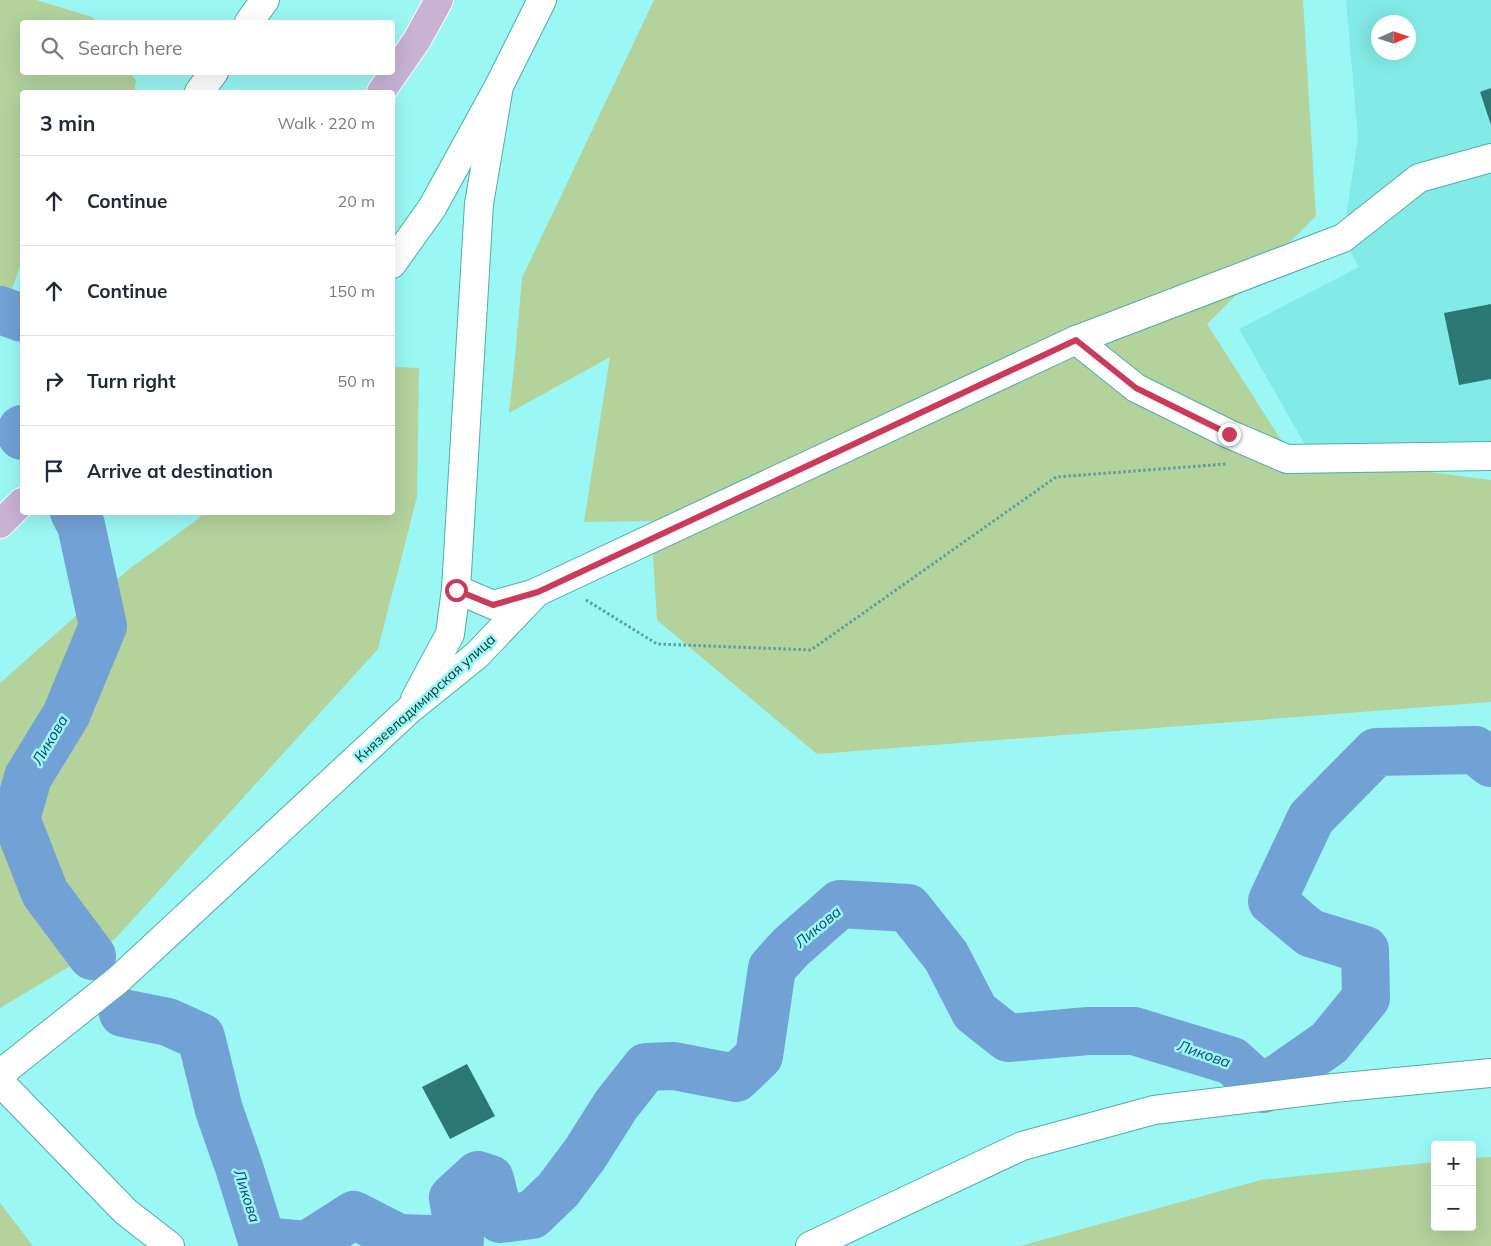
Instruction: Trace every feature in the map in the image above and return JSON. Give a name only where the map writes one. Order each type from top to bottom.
[{"type":"main road","points":[[395,71],[417,40],[438,0]]},
{"type":"main road","points":[[381,90],[392,75]]},
{"type":"main road","points":[[0,524],[20,504]]},
{"type":"street","points":[[250,20],[265,0]]},
{"type":"street","points":[[395,260],[432,208],[500,86],[542,0]]},
{"type":"street","points":[[201,90],[212,75]]},
{"type":"street","points":[[410,709],[450,634],[456,590],[479,204],[500,86]]},
{"type":"street","name":"Князевладимирская улица","points":[[0,1074],[118,980],[410,709],[477,655],[548,587],[1076,340],[1343,238],[1419,178],[1491,158]]},
{"type":"street","points":[[1076,340],[1136,388],[1286,460],[1491,456]]},
{"type":"street","points":[[456,590],[493,605],[548,587]]},
{"type":"street","points":[[810,1246],[1022,1146],[1154,1110],[1334,1088],[1491,1073]]},
{"type":"street","points":[[0,1082],[126,1212],[170,1246]]},
{"type":"path","points":[[548,587],[657,644],[811,650],[1056,477],[1229,464]]},
{"type":"shaded area","points":[[1346,0],[1491,0],[1491,448],[1308,450],[1239,329],[1359,267],[1343,238],[1358,137]]},
{"type":"green space","points":[[0,0],[36,0],[92,17],[94,20],[20,20],[20,75],[132,75],[136,81],[134,90],[20,90],[20,267],[0,322]]},
{"type":"green space","points":[[654,0],[1303,0],[1316,216],[1207,324],[1290,454],[1491,480],[1491,702],[817,754],[657,620],[651,521],[584,522],[610,357],[509,413],[522,278]]},
{"type":"green space","points":[[395,367],[419,368],[417,497],[378,649],[114,940],[0,1008],[0,683],[129,569],[202,515],[395,515]]},
{"type":"green space","points":[[1491,1157],[1491,1246],[1020,1246],[1261,1180],[1431,1162],[1431,1231],[1476,1231],[1476,1158]]},
{"type":"green space","points":[[0,1203],[33,1246],[0,1246]]},
{"type":"building","points":[[1491,88],[1491,125],[1480,92]]},
{"type":"building","points":[[1491,304],[1491,379],[1459,385],[1444,313]]},
{"type":"building","points":[[467,1064],[495,1116],[450,1139],[422,1087]]},
{"type":"waterway","name":"Ликова","points":[[0,310],[20,317]]},
{"type":"waterway","name":"Ликова","points":[[76,515],[81,525],[103,626],[66,715],[28,777],[16,819],[45,893],[92,956]]},
{"type":"waterway","name":"Ликова","points":[[123,1013],[168,1022],[201,1037],[219,1110],[262,1241],[307,1245],[354,1215],[399,1238],[460,1240],[453,1198],[478,1175],[490,1179],[500,1219],[532,1215],[558,1190],[585,1154],[616,1105],[646,1067],[674,1066],[736,1078],[759,1056],[772,968],[791,947],[840,904],[908,908],[946,956],[975,1012],[1008,1038],[1088,1031],[1134,1031],[1232,1061],[1263,1089],[1329,1043],[1366,998],[1365,950],[1310,933],[1272,901],[1311,818],[1376,752],[1475,750],[1491,763]]},
{"type":"route","points":[[456,590],[493,605],[538,592],[1076,340],[1136,388],[1229,434]]}]
